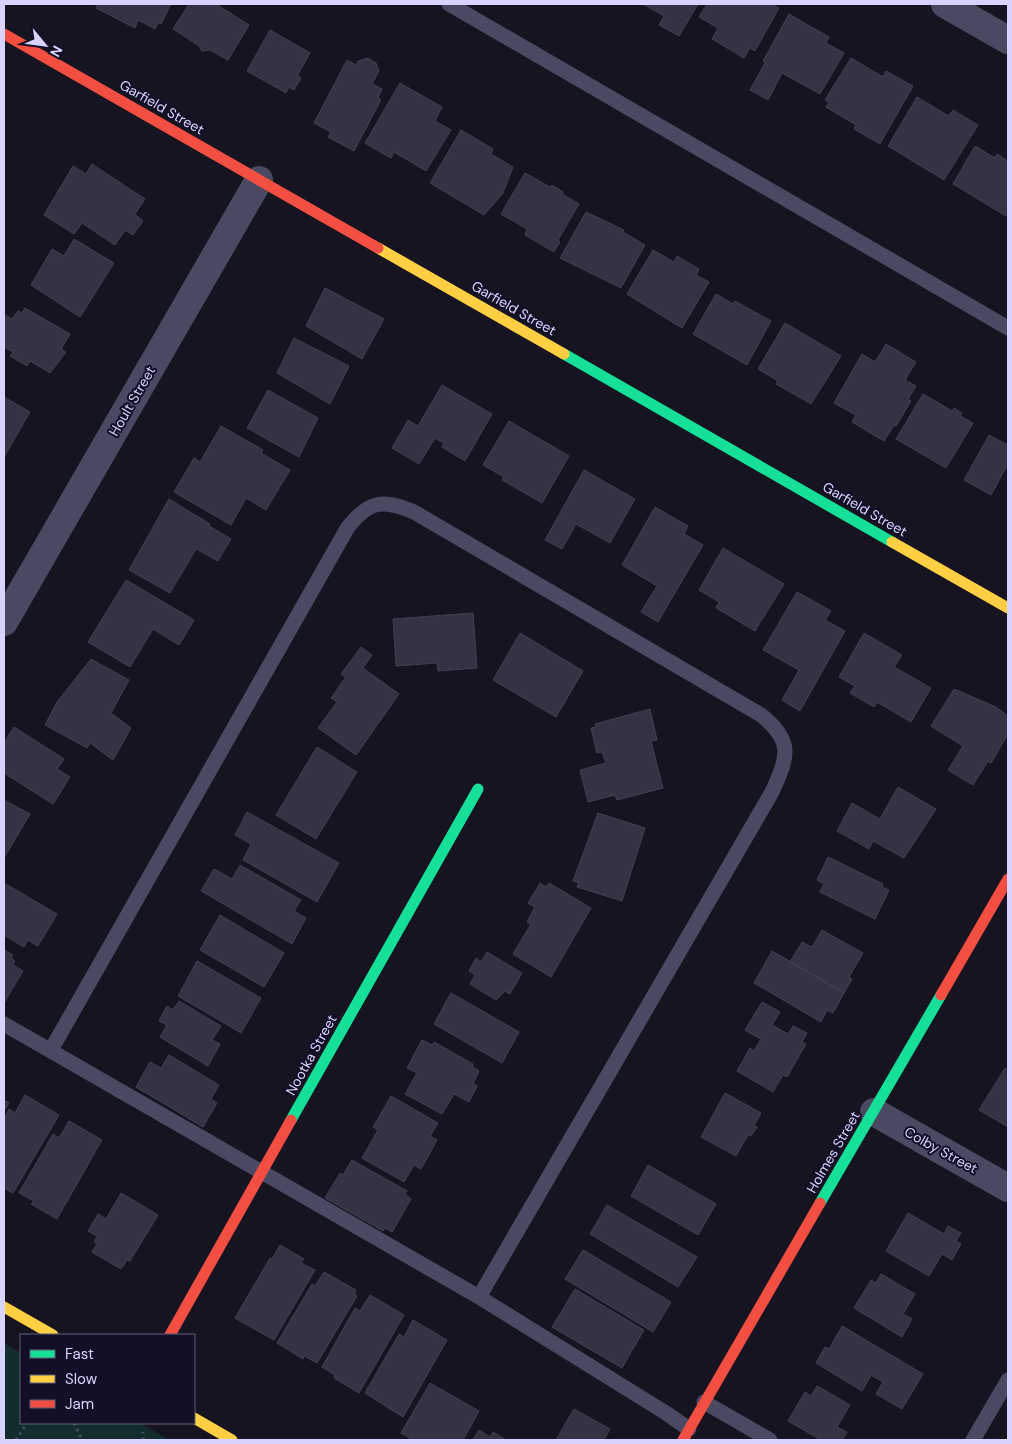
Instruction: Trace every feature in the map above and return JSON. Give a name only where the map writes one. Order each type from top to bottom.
[{"type":"street","points":[[945,4],[1008,40]]},
{"type":"street","name":"Garfield Street","points":[[4,34],[1008,608]]},
{"type":"street","name":"Hoult Street","points":[[4,622],[259,180]]},
{"type":"street","name":"Nootka Street","points":[[171,1334],[478,789]]},
{"type":"street","name":"Holmes Street","points":[[686,1435],[1008,879]]},
{"type":"street","name":"Colby Street","points":[[874,1112],[1008,1188]]},
{"type":"street","points":[[4,1306],[51,1334]]},
{"type":"street","points":[[195,1419],[232,1440]]},
{"type":"lane","points":[[448,4],[1008,328]]},
{"type":"lane","points":[[51,1050],[348,527],[358,514],[371,506],[384,502],[414,512],[761,715],[775,726],[783,737],[785,752],[781,771],[772,792],[479,1296]]},
{"type":"lane","points":[[4,1024],[479,1296],[666,1413],[686,1435]]},
{"type":"lane","points":[[973,1440],[1008,1380]]},
{"type":"lane","points":[[704,1402],[770,1440]]},
{"type":"path","points":[[16,1440],[26,1424]]},
{"type":"path","points":[[74,1424],[82,1440]]},
{"type":"path","points":[[143,1432],[143,1440]]},
{"type":"green space","points":[[4,1343],[20,1352],[20,1424],[142,1424],[170,1440],[4,1440]]},
{"type":"building","points":[[98,4],[171,4],[161,24],[158,23],[155,29],[138,20],[135,28],[96,8]]},
{"type":"building","points":[[189,4],[220,4],[219,6],[249,25],[228,60],[210,50],[202,51],[199,46],[173,29]]},
{"type":"building","points":[[643,4],[698,4],[679,36],[659,25],[664,16]]},
{"type":"building","points":[[707,4],[771,4],[779,8],[755,51],[750,48],[744,58],[712,39],[718,28],[699,17]]},
{"type":"building","points":[[789,14],[829,37],[826,43],[844,53],[820,94],[782,73],[768,100],[750,90],[765,63],[763,61]]},
{"type":"building","points":[[270,30],[310,53],[297,76],[301,78],[294,90],[289,87],[286,93],[247,71]]},
{"type":"building","points":[[368,58],[376,63],[379,71],[372,84],[382,89],[378,98],[381,100],[354,151],[328,137],[331,132],[314,123],[347,60],[356,65],[358,61]]},
{"type":"building","points":[[851,58],[883,77],[886,71],[913,86],[880,144],[854,129],[856,125],[826,107],[829,102],[825,100]]},
{"type":"building","points":[[400,83],[442,107],[435,121],[451,130],[426,171],[394,152],[391,158],[365,143]]},
{"type":"building","points":[[917,97],[949,116],[953,110],[978,125],[944,180],[888,146]]},
{"type":"building","points":[[461,130],[493,149],[491,154],[513,167],[503,193],[484,215],[430,183]]},
{"type":"building","points":[[975,146],[995,158],[997,154],[1008,161],[1008,213],[1006,216],[953,184]]},
{"type":"building","points":[[92,164],[145,199],[135,214],[143,221],[133,235],[125,230],[115,245],[82,223],[74,234],[44,215],[73,166],[86,174]]},
{"type":"building","points":[[525,173],[550,187],[552,185],[563,192],[562,194],[579,204],[558,240],[560,242],[554,252],[525,235],[527,229],[501,214]]},
{"type":"building","points":[[586,212],[624,230],[623,232],[645,245],[621,288],[560,258]]},
{"type":"building","points":[[74,239],[114,263],[80,317],[31,285],[52,249],[64,256]]},
{"type":"building","points":[[653,250],[674,262],[677,256],[699,269],[696,275],[709,282],[682,328],[627,294]]},
{"type":"building","points":[[325,288],[384,319],[362,359],[306,326]]},
{"type":"building","points":[[716,294],[733,304],[735,301],[771,321],[747,365],[693,334]]},
{"type":"building","points":[[25,308],[70,334],[61,349],[66,352],[50,373],[30,361],[27,366],[10,356],[13,352],[4,347],[4,314],[12,319],[18,311],[22,313]]},
{"type":"building","points":[[785,323],[841,356],[811,404],[776,384],[778,381],[758,369]]},
{"type":"building","points":[[294,338],[349,366],[330,404],[277,373]]},
{"type":"building","points":[[886,344],[916,362],[905,380],[916,386],[908,399],[911,401],[896,426],[894,425],[884,441],[852,422],[856,415],[834,403],[862,354],[875,362]]},
{"type":"building","points":[[442,385],[492,414],[465,461],[442,447],[444,443],[435,438],[419,464],[392,448],[408,420],[418,426]]},
{"type":"building","points":[[268,390],[318,418],[299,457],[247,428]]},
{"type":"building","points":[[923,394],[952,411],[954,408],[962,413],[960,416],[973,423],[946,468],[896,439]]},
{"type":"building","points":[[4,397],[30,412],[4,457]]},
{"type":"building","points":[[509,421],[569,456],[542,503],[502,480],[504,477],[483,465]]},
{"type":"building","points":[[221,426],[263,450],[261,453],[290,470],[266,510],[246,498],[231,525],[174,492],[194,458],[200,462]]},
{"type":"building","points":[[989,435],[1008,445],[1008,464],[991,495],[964,480]]},
{"type":"building","points":[[584,470],[635,499],[610,543],[576,524],[562,549],[545,540]]},
{"type":"building","points":[[169,499],[231,539],[218,561],[196,549],[170,593],[129,570]]},
{"type":"building","points":[[655,507],[688,526],[684,534],[703,545],[658,622],[641,612],[657,586],[622,565]]},
{"type":"building","points":[[723,548],[784,584],[755,631],[716,608],[719,602],[699,590]]},
{"type":"building","points":[[126,580],[194,620],[179,645],[153,629],[130,667],[88,642]]},
{"type":"building","points":[[797,592],[831,611],[825,620],[845,631],[800,711],[782,700],[799,670],[763,650]]},
{"type":"building","points":[[473,613],[477,668],[438,671],[437,663],[396,666],[393,619]]},
{"type":"building","points":[[520,633],[583,671],[556,717],[493,680]]},
{"type":"building","points":[[864,633],[902,655],[894,667],[931,688],[911,722],[877,702],[874,707],[850,693],[855,686],[839,677]]},
{"type":"building","points":[[361,647],[372,655],[363,668],[399,694],[356,755],[318,728],[337,702],[331,698],[346,677],[341,674]]},
{"type":"building","points":[[91,659],[129,680],[111,713],[131,728],[113,760],[90,743],[87,748],[45,725],[57,702]]},
{"type":"building","points":[[954,689],[996,707],[1008,716],[1008,734],[991,763],[988,761],[973,785],[948,770],[963,746],[931,726]]},
{"type":"building","points":[[650,709],[657,740],[651,741],[663,788],[617,800],[615,795],[588,802],[580,770],[606,763],[602,752],[597,753],[591,728],[596,727],[595,724]]},
{"type":"building","points":[[14,727],[64,759],[57,769],[70,777],[53,804],[4,773],[4,743]]},
{"type":"building","points":[[317,747],[357,772],[316,839],[276,815]]},
{"type":"building","points":[[898,787],[936,809],[904,858],[873,841],[869,849],[837,831],[852,803],[880,819]]},
{"type":"building","points":[[4,800],[30,814],[4,858]]},
{"type":"building","points":[[247,812],[339,863],[317,902],[243,860],[251,844],[235,835]]},
{"type":"building","points":[[598,813],[645,828],[622,901],[577,887],[579,883],[573,881]]},
{"type":"building","points":[[828,857],[883,884],[882,887],[889,890],[875,919],[820,892],[824,884],[817,880]]},
{"type":"building","points":[[240,865],[301,900],[294,911],[306,918],[292,944],[201,891],[214,869],[232,879]]},
{"type":"building","points":[[4,883],[57,914],[38,946],[28,940],[24,947],[4,935]]},
{"type":"building","points":[[540,883],[546,887],[549,883],[591,908],[551,977],[513,954],[531,924],[527,922],[535,907],[528,903]]},
{"type":"building","points":[[220,915],[284,953],[264,987],[200,950]]},
{"type":"building","points":[[822,930],[863,953],[849,977],[852,979],[844,993],[790,962],[802,942],[812,947]]},
{"type":"building","points":[[4,950],[13,955],[11,958],[15,961],[13,965],[23,971],[4,1003]]},
{"type":"building","points":[[772,951],[844,993],[833,1013],[827,1010],[821,1022],[754,983]]},
{"type":"building","points":[[487,952],[522,973],[510,994],[505,991],[496,1000],[470,984],[475,975],[469,971],[476,958],[481,962]]},
{"type":"building","points":[[197,961],[261,998],[241,1033],[178,996]]},
{"type":"building","points":[[451,993],[519,1032],[502,1063],[434,1024]]},
{"type":"building","points":[[179,1001],[221,1026],[212,1040],[220,1044],[208,1066],[160,1037],[167,1025],[159,1021],[167,1006],[173,1010]]},
{"type":"building","points":[[762,1002],[780,1012],[772,1025],[788,1034],[793,1026],[807,1033],[802,1042],[806,1044],[787,1077],[783,1075],[773,1092],[737,1071],[750,1048],[754,1051],[761,1039],[745,1030]]},
{"type":"building","points":[[422,1040],[432,1045],[434,1042],[473,1064],[472,1067],[479,1071],[473,1084],[477,1086],[469,1102],[454,1094],[442,1114],[405,1094],[417,1073],[407,1068]]},
{"type":"building","points":[[169,1055],[219,1085],[211,1099],[217,1103],[203,1127],[136,1087],[150,1062],[161,1068]]},
{"type":"building","points":[[1005,1068],[1008,1070],[1008,1127],[979,1110]]},
{"type":"building","points":[[725,1093],[761,1113],[754,1126],[757,1127],[751,1136],[748,1135],[736,1156],[701,1137]]},
{"type":"building","points":[[25,1095],[59,1115],[13,1193],[4,1188],[4,1119],[9,1109],[15,1113]]},
{"type":"building","points":[[391,1096],[438,1123],[430,1136],[437,1140],[421,1169],[414,1165],[404,1182],[362,1158],[378,1130],[373,1127]]},
{"type":"building","points":[[4,1100],[9,1103],[4,1111]]},
{"type":"building","points":[[69,1121],[102,1140],[57,1219],[31,1204],[34,1201],[19,1193],[53,1134],[59,1138]]},
{"type":"building","points":[[352,1160],[407,1191],[405,1194],[411,1199],[392,1232],[385,1228],[383,1231],[325,1198],[340,1173],[343,1175]]},
{"type":"building","points":[[648,1165],[716,1204],[698,1235],[631,1196]]},
{"type":"building","points":[[121,1193],[158,1215],[130,1261],[127,1260],[121,1269],[92,1252],[97,1244],[94,1242],[97,1236],[88,1231],[98,1214],[106,1219]]},
{"type":"building","points":[[607,1205],[697,1257],[678,1287],[590,1234]]},
{"type":"building","points":[[908,1213],[944,1234],[948,1226],[961,1233],[956,1241],[961,1244],[952,1260],[942,1254],[929,1276],[886,1251]]},
{"type":"building","points":[[280,1245],[304,1259],[301,1263],[315,1270],[274,1340],[235,1318],[270,1258],[272,1259]]},
{"type":"building","points":[[583,1250],[671,1302],[653,1332],[565,1279]]},
{"type":"building","points":[[324,1272],[356,1290],[354,1294],[357,1296],[317,1363],[304,1356],[303,1359],[277,1343],[312,1284],[315,1286]]},
{"type":"building","points":[[881,1274],[915,1294],[903,1314],[912,1319],[902,1337],[854,1308],[871,1280],[876,1283]]},
{"type":"building","points":[[575,1289],[644,1330],[622,1368],[552,1327]]},
{"type":"building","points":[[370,1295],[404,1315],[359,1393],[334,1378],[335,1375],[322,1367],[355,1308],[360,1311]]},
{"type":"building","points":[[413,1320],[447,1340],[403,1417],[365,1393],[399,1334],[404,1337]]},
{"type":"building","points":[[842,1326],[923,1374],[902,1409],[876,1394],[883,1382],[871,1375],[862,1391],[816,1363],[825,1347],[829,1349]]},
{"type":"building","points":[[430,1383],[479,1411],[463,1440],[413,1440],[401,1433]]},
{"type":"building","points":[[817,1386],[850,1405],[837,1427],[847,1432],[842,1440],[821,1440],[788,1421],[805,1392],[811,1396]]},
{"type":"building","points":[[574,1409],[610,1429],[604,1440],[556,1440]]},
{"type":"building","points":[[479,1430],[490,1437],[493,1432],[506,1440],[473,1440]]},
{"type":"traffic: fast","points":[[564,354],[892,542]]},
{"type":"traffic: fast","points":[[291,1120],[478,789]]},
{"type":"traffic: fast","points":[[820,1203],[941,995]]},
{"type":"traffic: slow","points":[[378,248],[564,354]]},
{"type":"traffic: slow","points":[[892,542],[1008,608]]},
{"type":"traffic: slow","points":[[4,1307],[51,1334]]},
{"type":"traffic: slow","points":[[195,1419],[232,1440]]},
{"type":"traffic: jam","points":[[4,34],[378,248]]},
{"type":"traffic: jam","points":[[941,995],[1008,879]]},
{"type":"traffic: jam","points":[[171,1334],[291,1120]]},
{"type":"traffic: jam","points":[[683,1440],[820,1203]]}]
